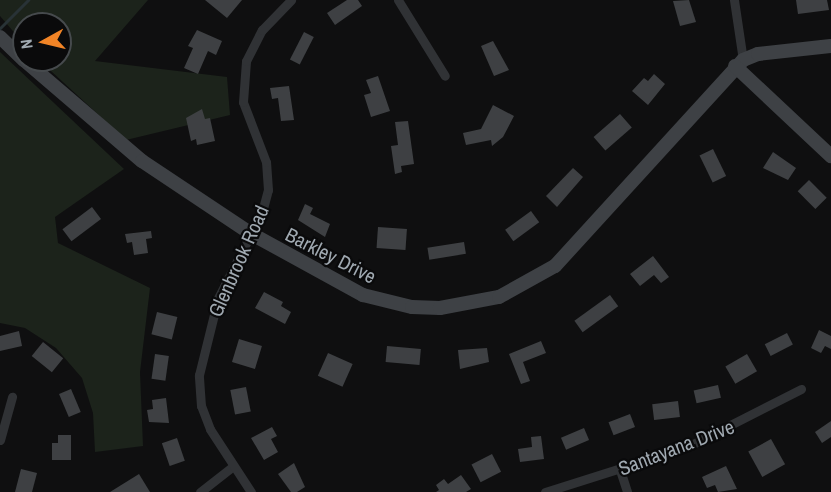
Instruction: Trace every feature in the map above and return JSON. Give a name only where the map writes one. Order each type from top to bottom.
[{"type":"street","name":"Glenbrook Road","points":[[251,492],[232,467],[204,416],[199,375],[218,298],[262,212],[269,175],[246,113],[243,77],[255,41],[291,0]]},
{"type":"street","points":[[398,0],[445,76]]},
{"type":"street","points":[[734,0],[739,63],[831,156]]},
{"type":"street","points":[[739,63],[758,54],[831,46]]},
{"type":"street","name":"Barkley Drive","points":[[38,72],[142,161],[250,233],[336,283],[386,303],[441,308],[499,297],[537,279],[572,250],[739,63]]},
{"type":"street","name":"Santayana Drive","points":[[545,492],[620,470],[713,437],[801,389]]},
{"type":"street","points":[[0,440],[12,397]]},
{"type":"street","points":[[200,492],[232,467]]},
{"type":"street","points":[[620,470],[627,492]]},
{"type":"shaded area","points":[[0,0],[148,0],[95,61],[227,77],[230,115],[126,140],[52,72],[72,72],[72,12],[12,12],[12,30],[0,16]]},
{"type":"shaded area","points":[[0,52],[12,63],[12,72],[21,72],[124,169],[55,217],[58,243],[150,288],[140,372],[143,446],[95,452],[93,413],[82,378],[56,348],[25,328],[0,323]]},
{"type":"building","points":[[205,0],[242,0],[227,18]]},
{"type":"building","points":[[347,0],[358,0],[362,6],[335,25],[327,13]]},
{"type":"building","points":[[689,0],[696,22],[680,26],[673,1]]},
{"type":"building","points":[[796,0],[827,0],[829,10],[798,14]]},
{"type":"building","points":[[197,30],[222,41],[216,55],[208,51],[198,74],[184,68],[193,48],[188,46]]},
{"type":"building","points":[[304,32],[314,37],[300,65],[290,60]]},
{"type":"building","points":[[493,41],[509,70],[494,76],[481,46]]},
{"type":"building","points":[[654,74],[665,84],[648,105],[632,91],[644,78],[648,81]]},
{"type":"building","points":[[378,76],[390,111],[371,117],[364,95],[371,93],[366,80]]},
{"type":"building","points":[[289,86],[294,120],[281,121],[278,98],[272,99],[270,88]]},
{"type":"building","points":[[493,105],[514,116],[503,137],[492,146],[491,140],[466,145],[463,133],[481,129]]},
{"type":"building","points":[[202,109],[205,119],[210,118],[215,141],[197,145],[196,139],[191,141],[186,118]]},
{"type":"building","points":[[620,114],[632,128],[605,151],[594,137]]},
{"type":"building","points":[[408,121],[414,164],[401,166],[402,172],[395,174],[391,146],[398,145],[395,122]]},
{"type":"building","points":[[713,149],[726,176],[713,183],[700,156]]},
{"type":"building","points":[[773,152],[796,168],[788,180],[763,168]]},
{"type":"building","points":[[573,168],[583,177],[557,207],[546,196]]},
{"type":"building","points":[[809,180],[827,198],[815,209],[798,191]]},
{"type":"building","points":[[305,204],[313,208],[310,214],[330,224],[325,237],[298,220]]},
{"type":"building","points":[[92,207],[101,219],[71,241],[62,229]]},
{"type":"building","points":[[531,211],[539,222],[513,241],[505,230]]},
{"type":"building","points":[[378,227],[407,229],[405,250],[377,248]]},
{"type":"building","points":[[151,231],[152,238],[146,239],[148,253],[134,255],[132,242],[127,243],[125,234]]},
{"type":"building","points":[[464,242],[466,254],[429,260],[427,248]]},
{"type":"building","points":[[653,256],[669,277],[661,283],[654,275],[640,286],[630,274]]},
{"type":"building","points":[[264,292],[283,302],[281,306],[291,312],[285,324],[255,308]]},
{"type":"building","points":[[610,295],[618,306],[583,332],[574,321]]},
{"type":"building","points":[[157,312],[177,317],[172,339],[151,334]]},
{"type":"building","points":[[819,330],[831,336],[831,349],[825,346],[821,353],[811,348]]},
{"type":"building","points":[[19,331],[22,346],[0,351],[0,336]]},
{"type":"building","points":[[787,333],[793,345],[771,356],[765,344]]},
{"type":"building","points":[[239,339],[262,346],[255,369],[232,362]]},
{"type":"building","points":[[541,341],[546,353],[523,362],[530,381],[521,384],[509,354]]},
{"type":"building","points":[[43,342],[63,358],[52,372],[32,356]]},
{"type":"building","points":[[387,346],[421,349],[419,365],[386,362]]},
{"type":"building","points":[[487,348],[489,362],[460,369],[458,350]]},
{"type":"building","points":[[328,353],[353,364],[342,387],[318,376]]},
{"type":"building","points":[[155,354],[169,356],[165,381],[152,379]]},
{"type":"building","points":[[747,354],[757,371],[735,384],[725,366]]},
{"type":"building","points":[[718,385],[721,398],[697,403],[694,391]]},
{"type":"building","points":[[246,387],[251,412],[235,415],[230,390]]},
{"type":"building","points":[[71,389],[81,412],[69,417],[59,394]]},
{"type":"building","points":[[166,398],[169,423],[149,422],[147,410],[153,409],[152,400]]},
{"type":"building","points":[[678,401],[680,417],[654,420],[652,404]]},
{"type":"building","points":[[630,414],[635,427],[614,435],[609,422]]},
{"type":"building","points":[[831,421],[831,437],[822,443],[815,432]]},
{"type":"building","points":[[272,427],[277,436],[271,439],[278,452],[264,460],[251,438]]},
{"type":"building","points":[[584,428],[589,440],[566,450],[561,438]]},
{"type":"building","points":[[58,435],[71,435],[71,460],[52,460],[52,443],[58,443]]},
{"type":"building","points":[[541,436],[544,459],[520,462],[518,449],[532,447],[531,437]]},
{"type":"building","points":[[177,438],[185,461],[170,466],[162,443]]},
{"type":"building","points":[[771,439],[785,464],[762,477],[748,452]]},
{"type":"building","points":[[492,454],[501,472],[481,482],[472,464]]},
{"type":"building","points":[[294,463],[305,487],[297,492],[291,492],[278,474]]},
{"type":"building","points":[[726,466],[737,489],[718,492],[715,485],[707,488],[702,477]]},
{"type":"building","points":[[21,469],[37,473],[32,492],[15,492]]},
{"type":"building","points":[[139,474],[150,492],[110,492]]},
{"type":"building","points":[[461,475],[471,489],[466,492],[436,492],[439,490],[436,485],[444,479],[448,484]]},
{"type":"waterway","points":[[0,28],[28,0]]}]
